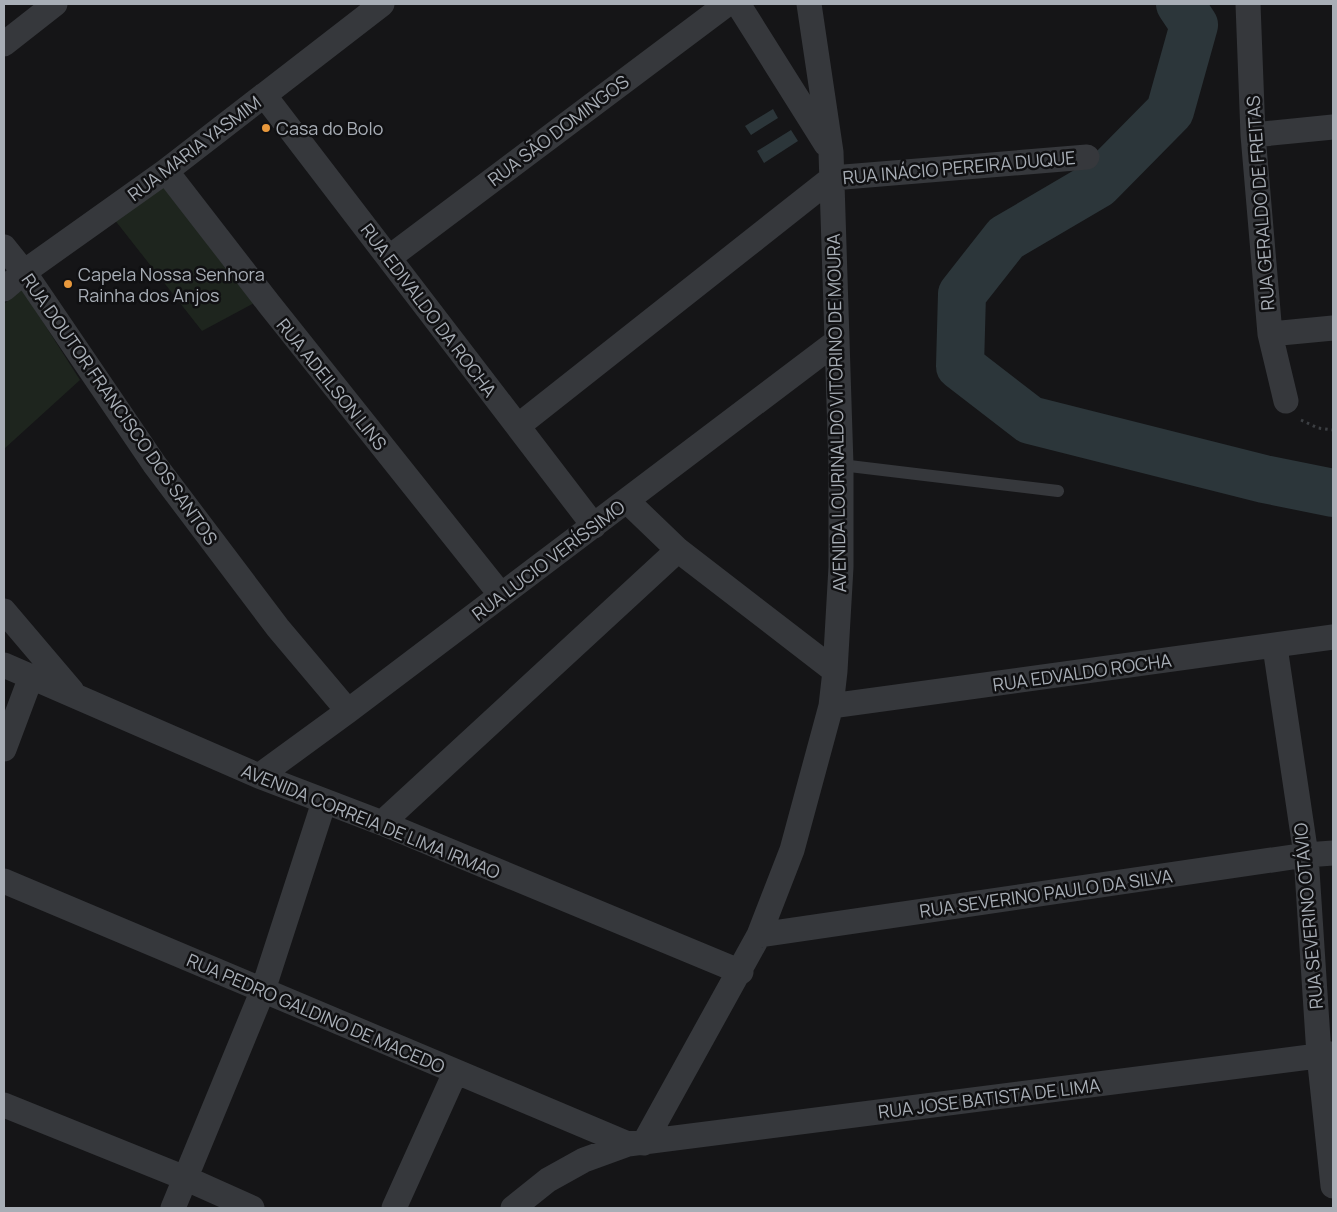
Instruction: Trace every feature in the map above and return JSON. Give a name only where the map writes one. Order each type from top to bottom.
[{"type":"street","points":[[4,44],[55,4]]},
{"type":"street","name":"RUA MARIA YASMIM","points":[[4,289],[24,272],[166,171],[382,4]]},
{"type":"street","name":"RUA SÃO DOMINGOS","points":[[390,257],[726,4]]},
{"type":"street","points":[[738,4],[831,152]]},
{"type":"street","name":"AVENIDA LOURINALDO VITORINO DE MOURA","points":[[636,1144],[741,972],[759,935],[792,850],[831,706],[841,567],[841,465],[831,152],[809,4]]},
{"type":"street","name":"RUA GERALDO DE FREITAS","points":[[1248,4],[1253,135],[1270,334],[1286,401]]},
{"type":"street","name":"RUA EDIVALDO DA ROCHA","points":[[264,95],[390,257],[594,526]]},
{"type":"street","points":[[1253,135],[1333,127]]},
{"type":"street","name":"RUA INÁCIO PEREIRA DUQUE","points":[[832,178],[1087,157]]},
{"type":"street","name":"RUA ADEILSON LINS","points":[[166,171],[269,304],[501,595]]},
{"type":"street","points":[[518,426],[832,178]]},
{"type":"street","name":"RUA DOUTOR FRANCISCO DOS SANTOS","points":[[4,247],[24,272],[155,466],[278,628],[348,711]]},
{"type":"street","points":[[1270,334],[1333,328]]},
{"type":"street","name":"RUA LUCIO VERÍSSIMO","points":[[259,776],[594,526],[836,342]]},
{"type":"street","points":[[627,501],[678,550],[835,671]]},
{"type":"street","points":[[382,823],[678,550]]},
{"type":"street","points":[[4,611],[76,695]]},
{"type":"street","name":"RUA EDVALDO ROCHA","points":[[831,706],[1333,637]]},
{"type":"street","name":"RUA SEVERINO OTÁVIO","points":[[1275,646],[1306,855],[1326,1054],[1333,1186]]},
{"type":"street","name":"AVENIDA CORREIA DE LIMA IRMAO","points":[[4,665],[259,776],[382,823],[741,972]]},
{"type":"street","points":[[4,749],[31,677]]},
{"type":"street","points":[[173,1208],[262,990],[324,802]]},
{"type":"street","name":"RUA SEVERINO PAULO DA SILVA","points":[[759,935],[1306,855],[1333,853]]},
{"type":"street","name":"RUA PEDRO GALDINO DE MACEDO","points":[[4,882],[455,1072],[636,1144]]},
{"type":"street","name":"RUA JOSE BATISTA DE LIMA","points":[[513,1208],[548,1180],[584,1160],[636,1144],[1326,1054]]},
{"type":"street","points":[[394,1208],[455,1072]]},
{"type":"street","points":[[4,1105],[185,1178],[252,1208]]},
{"type":"lane","points":[[841,465],[1058,491]]},
{"type":"path","points":[[1286,401],[1294,414],[1305,423],[1333,430]]},
{"type":"shaded area","points":[[773,109],[778,118],[751,135],[745,126]]},
{"type":"shaded area","points":[[791,130],[798,141],[764,163],[757,151]]},
{"type":"shaded area","points":[[164,183],[258,301],[202,331],[114,219]]},
{"type":"shaded area","points":[[22,289],[80,380],[4,449],[4,304]]},
{"type":"waterway","points":[[1180,4],[1194,25],[1170,111],[1098,184],[1006,238],[962,294],[960,366],[1030,420],[1264,479],[1333,493]]},
{"type":"place","name":"Casa do Bolo","points":[[266,128]]},
{"type":"place","name":"Capela Nossa Senhora Rainha dos Anjos","points":[[68,284]]}]
